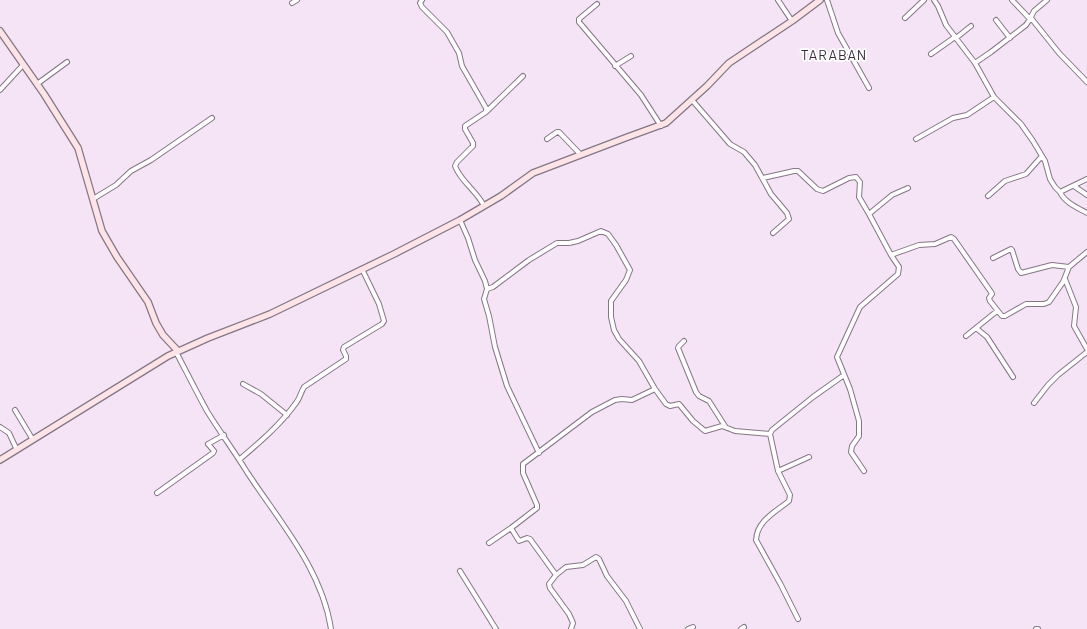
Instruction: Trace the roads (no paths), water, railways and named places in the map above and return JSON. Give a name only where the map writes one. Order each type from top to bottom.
[{"type":"street","points":[[292,3],[297,0]]},
{"type":"street","points":[[422,0],[420,3],[422,7],[447,32],[459,53],[462,66],[485,105],[486,112]]},
{"type":"street","points":[[778,0],[792,21]]},
{"type":"street","points":[[0,460],[177,351],[270,314],[460,220],[501,196],[533,173],[624,138],[661,126],[692,100],[729,63],[792,21],[820,0]]},
{"type":"street","points":[[827,0],[838,33],[869,88]]},
{"type":"street","points":[[905,18],[924,0]]},
{"type":"street","points":[[934,0],[946,25],[975,63],[994,96],[1021,124],[1042,156],[1050,179],[1055,187],[1062,196],[1087,213]]},
{"type":"street","points":[[1012,0],[1087,82]]},
{"type":"street","points":[[975,63],[1026,25],[1031,19],[1034,11],[1047,0]]},
{"type":"street","points":[[597,4],[578,21],[641,95],[661,126]]},
{"type":"street","points":[[996,20],[1010,38]]},
{"type":"street","points":[[931,54],[971,26]]},
{"type":"street","points":[[0,31],[37,84],[79,151],[100,226],[105,236],[148,302],[156,323],[163,335],[177,351],[208,412],[281,520],[304,558],[313,574],[326,606],[329,614],[331,629]]},
{"type":"street","points":[[615,66],[631,56]]},
{"type":"street","points":[[37,84],[67,62]]},
{"type":"street","points":[[0,90],[23,65]]},
{"type":"street","points":[[484,206],[481,200],[464,181],[455,166],[473,146],[473,142],[465,129],[465,126],[486,112],[522,76]]},
{"type":"street","points":[[916,139],[952,118],[967,115],[994,96]]},
{"type":"street","points":[[692,100],[730,144],[744,152],[749,157],[763,178],[770,194],[789,216],[789,219],[773,233]]},
{"type":"street","points":[[93,199],[120,182],[131,171],[151,160],[212,118]]},
{"type":"street","points":[[547,139],[559,132],[581,155]]},
{"type":"street","points":[[988,196],[1005,181],[1026,174],[1042,156]]},
{"type":"street","points":[[763,178],[798,171],[817,189],[823,191],[849,178],[856,177],[860,182],[859,197],[899,267],[898,274],[865,302],[855,315],[837,357],[856,405],[860,428],[859,436],[852,446],[851,452],[864,472]]},
{"type":"street","points":[[1060,192],[1087,179]]},
{"type":"street","points":[[1074,186],[1087,195]]},
{"type":"street","points":[[869,214],[892,194],[908,188]]},
{"type":"street","points":[[460,220],[487,289],[484,299],[495,347],[512,399],[539,452]]},
{"type":"street","points":[[487,289],[493,287],[529,260],[557,243],[578,241],[601,231],[607,233],[616,245],[630,270],[626,280],[611,301],[611,317],[614,330],[619,339],[639,361],[655,389],[666,404],[670,406],[679,404],[693,421],[706,431],[725,426]]},
{"type":"street","points":[[891,255],[919,245],[935,244],[951,237],[954,239],[991,292],[992,294],[989,298],[990,301],[1003,317],[1026,304],[1047,303],[1058,291],[1069,267],[1087,252]]},
{"type":"street","points":[[993,258],[1011,249],[1018,269],[1021,273],[1052,265],[1069,267]]},
{"type":"street","points":[[240,459],[277,427],[301,396],[304,387],[346,359],[343,350],[344,347],[382,324],[384,321],[379,304],[362,269]]},
{"type":"street","points":[[1034,403],[1058,375],[1087,350],[1074,326],[1076,307],[1065,278]]},
{"type":"street","points":[[966,336],[997,311]]},
{"type":"street","points":[[976,328],[987,337],[1013,377]]},
{"type":"street","points":[[684,341],[678,348],[696,392],[699,396],[709,401],[725,426],[735,431],[770,434]]},
{"type":"street","points":[[798,619],[781,584],[762,554],[756,540],[756,533],[763,521],[789,501],[790,498],[778,471],[770,434],[772,430],[813,397],[844,375]]},
{"type":"street","points":[[243,384],[261,394],[287,415]]},
{"type":"street","points":[[489,543],[537,508],[525,480],[522,467],[526,462],[592,412],[615,400],[632,400],[655,389]]},
{"type":"street","points":[[15,410],[33,440]]},
{"type":"street","points":[[0,427],[9,433],[17,450]]},
{"type":"street","points":[[157,493],[213,453],[214,452],[208,444],[224,435]]},
{"type":"street","points":[[778,471],[809,457]]},
{"type":"street","points":[[511,528],[519,541],[527,538],[532,542],[546,564],[556,575]]},
{"type":"street","points":[[571,629],[573,622],[549,584],[556,575],[566,567],[583,565],[597,557],[607,576],[626,602],[640,629]]},
{"type":"street","points":[[460,571],[496,629]]},
{"type":"street","points":[[688,629],[693,627]]},
{"type":"district","name":"TARABAN","points":[[834,54]]}]
